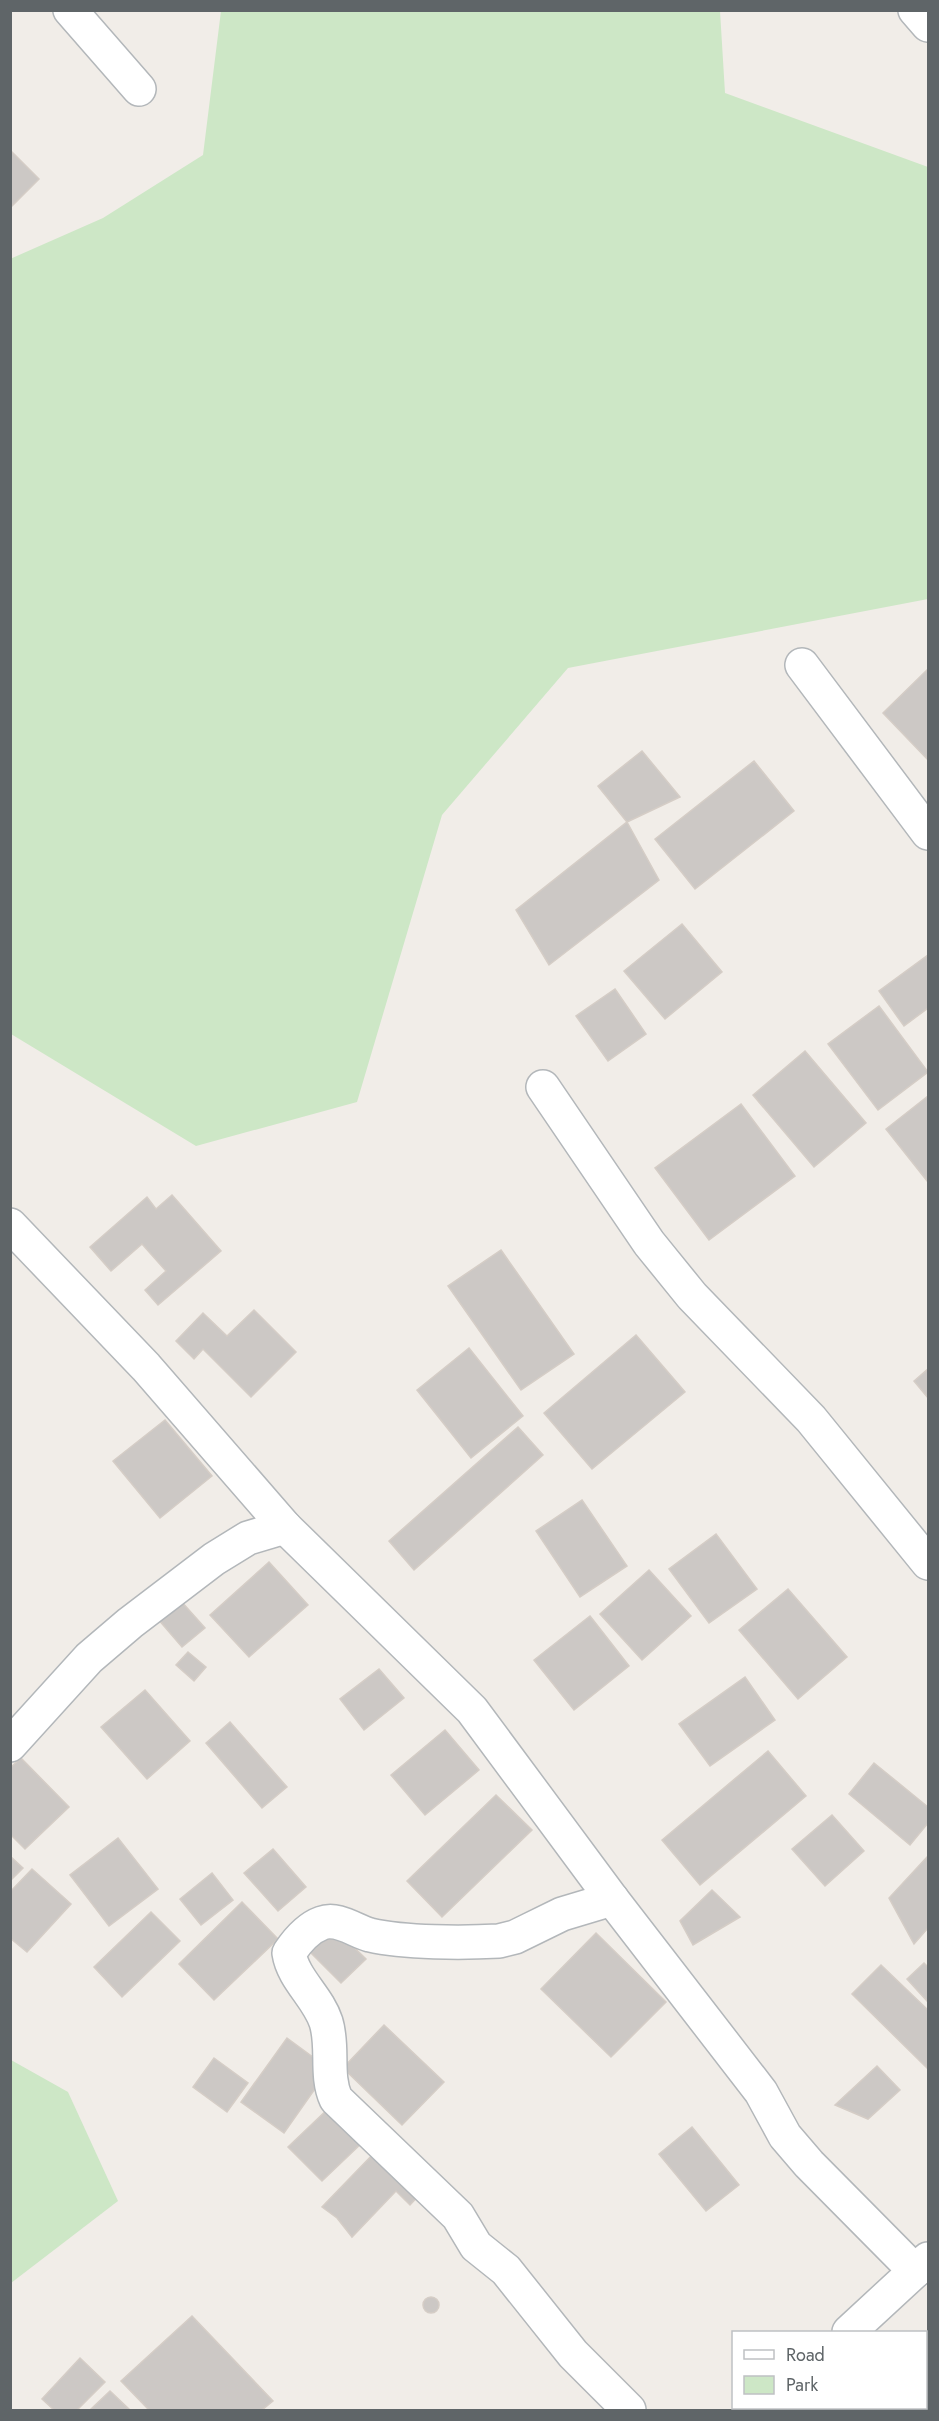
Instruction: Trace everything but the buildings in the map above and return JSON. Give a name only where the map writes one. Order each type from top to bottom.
[{"type":"street","points":[[70,10],[140,89]]},
{"type":"street","points":[[915,10],[928,25]]},
{"type":"street","points":[[802,665],[928,833]]},
{"type":"street","points":[[543,1087],[649,1243],[692,1296],[811,1419],[928,1563]]},
{"type":"street","points":[[10,1225],[147,1367],[285,1527],[472,1710],[612,1899],[761,2092],[785,2136],[809,2164],[922,2265],[850,2331]]},
{"type":"street","points":[[10,1745],[89,1658],[130,1623],[231,1548],[249,1538],[285,1527]]},
{"type":"street","points":[[612,1899],[562,1914],[514,1937],[499,1941],[390,1938],[369,1935],[335,1922],[322,1923],[298,1939],[289,1953],[291,1964],[319,2007],[326,2024],[331,2088],[336,2099],[458,2216],[477,2246],[506,2270],[573,2354],[629,2410]]},
{"type":"green space","points":[[221,11],[720,11],[725,93],[928,167],[928,599],[568,668],[442,815],[357,1102],[196,1146],[11,1034],[10,259],[103,218],[203,155]]},
{"type":"green space","points":[[11,2060],[68,2092],[118,2201],[11,2283]]}]
